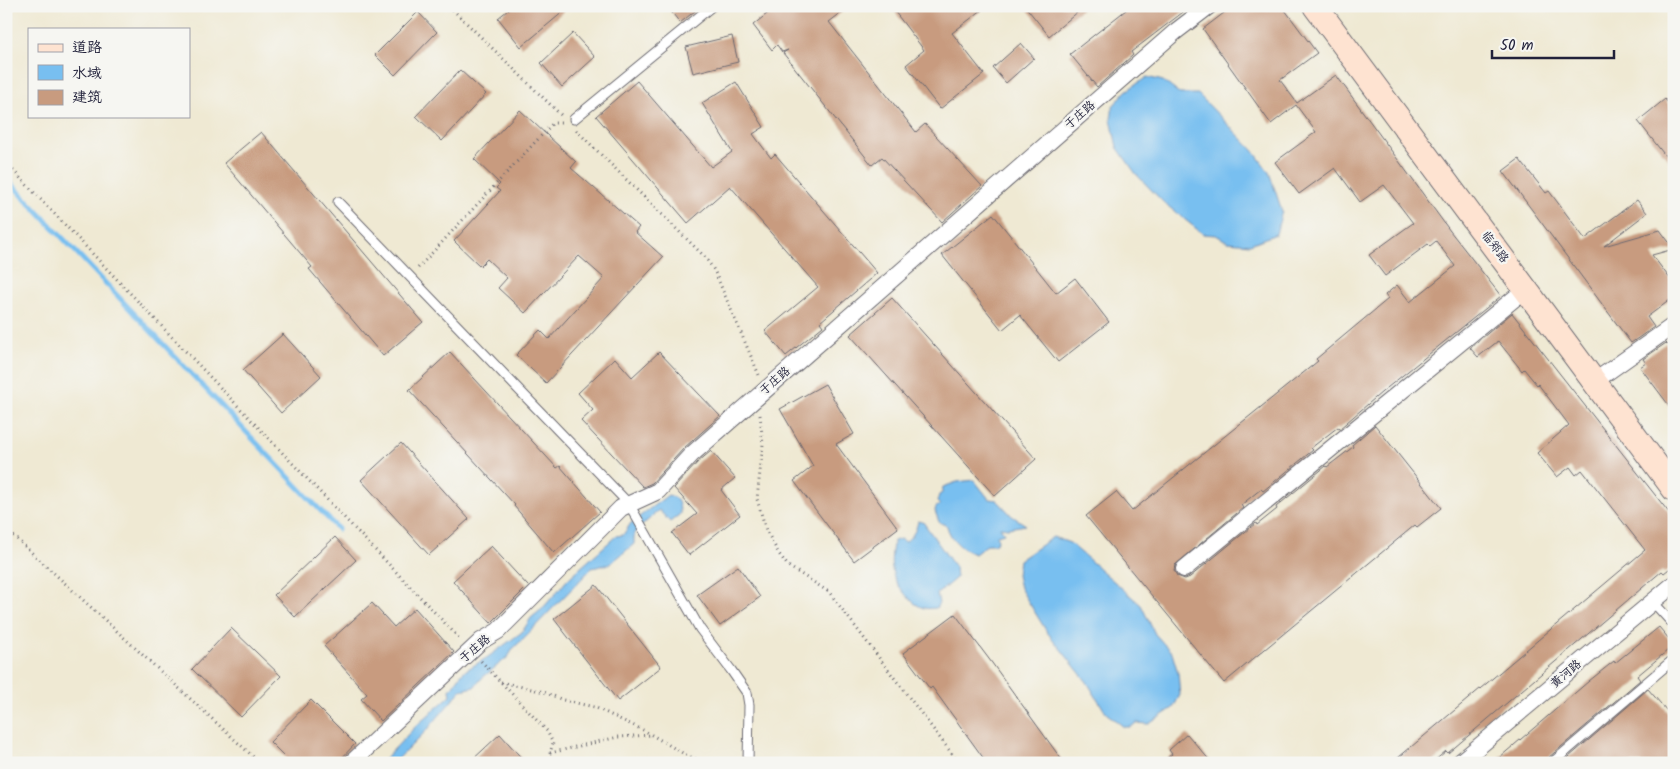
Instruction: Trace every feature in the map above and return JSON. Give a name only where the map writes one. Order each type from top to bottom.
[{"type":"main road","name":"临郑路","points":[[1315,6],[1674,489]]},
{"type":"street","name":"于庄路","points":[[351,763],[471,650],[498,630],[621,508],[658,490],[691,454],[1175,32],[1209,6]]},
{"type":"street","points":[[1184,569],[1526,289]]},
{"type":"street","points":[[1595,381],[1674,325]]},
{"type":"street","name":"黄河路","points":[[1458,763],[1674,584]]},
{"type":"lane","points":[[572,121],[712,6]]},
{"type":"lane","points":[[338,202],[629,504],[700,630],[747,694],[749,705],[748,763]]},
{"type":"lane","points":[[1653,602],[1674,626]]},
{"type":"lane","points":[[1552,763],[1674,659]]},
{"type":"path","points":[[449,6],[572,121],[705,257],[714,270],[762,393],[763,444],[757,499],[766,530],[788,566],[829,592],[959,763]]},
{"type":"path","points":[[410,276],[553,123],[572,121]]},
{"type":"path","points":[[6,163],[547,731],[552,743],[548,760],[545,763]]},
{"type":"path","points":[[6,529],[260,763]]},
{"type":"path","points":[[500,682],[544,692],[563,700],[594,707],[653,735],[686,755],[705,763]]},
{"type":"path","points":[[550,754],[618,737],[653,735]]},
{"type":"path","points":[[948,763],[955,757]]},
{"type":"water","points":[[1147,77],[1163,81],[1180,94],[1198,94],[1253,150],[1269,172],[1282,211],[1276,234],[1250,244],[1228,242],[1216,235],[1203,234],[1164,203],[1136,174],[1117,147],[1111,119],[1113,106],[1126,91]]},
{"type":"water","points":[[974,480],[989,499],[997,500],[1012,516],[1026,525],[1008,528],[1000,527],[1004,533],[997,535],[998,541],[994,544],[988,544],[975,554],[957,543],[947,526],[939,522],[935,511],[936,507],[940,505],[937,502],[943,487],[957,482]]},
{"type":"water","points":[[668,495],[674,497],[678,502],[680,514],[670,522],[659,510],[634,533],[634,544],[610,564],[592,568],[513,649],[508,657],[474,687],[461,690],[426,731],[394,763],[381,763],[416,726],[451,695],[450,690],[463,672],[488,657],[522,632],[531,618],[542,609],[569,578],[616,536],[623,535],[631,523]]},
{"type":"water","points":[[918,521],[923,522],[955,567],[956,578],[937,594],[939,603],[936,608],[925,608],[911,600],[896,581],[892,569],[891,559],[894,541],[900,539],[905,542],[908,540],[914,533]]},
{"type":"water","points":[[1053,537],[1070,543],[1141,605],[1155,634],[1172,653],[1178,673],[1180,695],[1173,708],[1149,724],[1136,723],[1131,727],[1124,727],[1106,713],[1087,682],[1047,632],[1020,588],[1017,575],[1019,560]]},
{"type":"building","points":[[513,6],[570,6],[521,47],[498,18]]},
{"type":"building","points":[[667,6],[701,6],[680,23]]},
{"type":"building","points":[[777,6],[850,6],[829,22],[916,132],[925,124],[982,186],[942,222],[882,157],[872,165],[783,53],[788,50],[782,52],[777,45],[772,50],[753,25]]},
{"type":"building","points":[[902,6],[987,6],[952,33],[984,74],[940,109],[906,65],[924,50],[895,12]]},
{"type":"building","points":[[1025,6],[1085,6],[1049,36]]},
{"type":"building","points":[[1131,6],[1191,6],[1131,52],[1133,55],[1097,87],[1070,54]]},
{"type":"building","points":[[1233,6],[1282,6],[1317,53],[1280,80],[1297,103],[1336,75],[1450,231],[1501,296],[1339,429],[1338,427],[1311,448],[1313,450],[1263,491],[1261,489],[1241,505],[1243,508],[1175,565],[1174,570],[1177,576],[1185,579],[1190,577],[1256,523],[1257,525],[1277,509],[1276,507],[1326,466],[1353,447],[1352,445],[1375,425],[1441,508],[1417,527],[1415,525],[1224,683],[1086,516],[1116,492],[1132,511],[1318,361],[1316,359],[1388,299],[1385,295],[1397,285],[1410,302],[1455,266],[1436,241],[1430,246],[1428,244],[1385,276],[1369,255],[1413,223],[1384,185],[1360,202],[1335,168],[1299,194],[1275,162],[1316,132],[1296,105],[1271,124],[1203,29]]},
{"type":"building","points":[[418,12],[437,32],[395,75],[375,55]]},
{"type":"building","points":[[573,33],[595,57],[562,87],[541,63]]},
{"type":"building","points":[[732,36],[738,62],[693,73],[686,47]]},
{"type":"building","points":[[1021,43],[1034,58],[1006,83],[993,68]]},
{"type":"building","points":[[460,70],[486,94],[442,141],[416,116]]},
{"type":"building","points":[[637,81],[711,167],[732,152],[702,103],[736,82],[764,127],[753,134],[771,158],[775,154],[877,273],[820,322],[823,326],[786,356],[765,331],[818,287],[730,186],[688,223],[596,116]]},
{"type":"building","points":[[1665,99],[1674,111],[1674,167],[1638,121]]},
{"type":"building","points":[[520,110],[576,162],[571,168],[639,227],[635,232],[663,257],[546,383],[516,355],[540,330],[549,339],[604,278],[579,256],[525,313],[498,288],[507,278],[487,259],[480,266],[454,241],[500,191],[496,188],[500,184],[474,159]]},
{"type":"building","points":[[261,132],[423,322],[383,356],[309,269],[312,267],[224,163]]},
{"type":"building","points":[[1519,159],[1546,193],[1549,191],[1585,239],[1637,200],[1647,213],[1604,246],[1660,230],[1674,249],[1652,255],[1674,284],[1674,297],[1647,317],[1654,327],[1631,343],[1503,171]]},
{"type":"building","points":[[993,214],[1056,293],[1075,278],[1109,322],[1058,362],[1020,315],[1002,330],[942,255]]},
{"type":"building","points":[[892,298],[1036,459],[995,496],[850,335]]},
{"type":"building","points":[[1512,313],[1674,519],[1674,565],[1664,573],[1662,571],[1448,753],[1446,751],[1432,763],[1392,763],[1645,550],[1582,470],[1576,475],[1570,467],[1557,477],[1537,453],[1569,425],[1538,384],[1524,369],[1522,371],[1498,341],[1478,357],[1470,348]]},
{"type":"building","points":[[283,334],[321,376],[281,413],[243,370]]},
{"type":"building","points":[[1674,340],[1674,412],[1640,367],[1646,363],[1643,359],[1666,343],[1668,345]]},
{"type":"building","points":[[450,352],[557,468],[560,466],[600,512],[554,553],[515,505],[409,390]]},
{"type":"building","points":[[659,352],[720,416],[684,448],[652,483],[643,487],[581,421],[593,410],[578,393],[615,358],[632,377]]},
{"type":"building","points":[[825,384],[854,434],[836,444],[898,528],[854,561],[794,481],[813,466],[780,409]]},
{"type":"building","points":[[401,443],[469,519],[429,555],[361,480]]},
{"type":"building","points":[[711,451],[735,478],[721,490],[740,515],[689,555],[672,533],[697,514],[674,488]]},
{"type":"building","points":[[335,537],[356,560],[295,617],[274,595]]},
{"type":"building","points":[[491,546],[528,586],[491,623],[453,581]]},
{"type":"building","points":[[738,566],[760,597],[720,626],[697,595]]},
{"type":"building","points":[[596,585],[661,667],[618,701],[554,619]]},
{"type":"building","points":[[372,603],[394,627],[415,608],[454,652],[381,721],[361,699],[367,694],[324,646]]},
{"type":"building","points":[[955,614],[1064,763],[987,763],[932,687],[930,689],[903,653]]},
{"type":"building","points":[[1659,627],[1674,645],[1637,676],[1640,680],[1548,758],[1546,763],[1493,763],[1589,681],[1614,661],[1615,663]]},
{"type":"building","points":[[231,628],[281,676],[241,717],[192,669]]},
{"type":"building","points":[[1648,689],[1674,719],[1674,763],[1562,763]]},
{"type":"building","points":[[311,700],[355,744],[337,763],[291,763],[270,742]]},
{"type":"building","points":[[500,734],[526,763],[469,763]]},
{"type":"building","points":[[1187,734],[1212,763],[1161,763],[1172,754],[1169,750]]},
{"type":"waterway","points":[[6,178],[338,529]]}]
